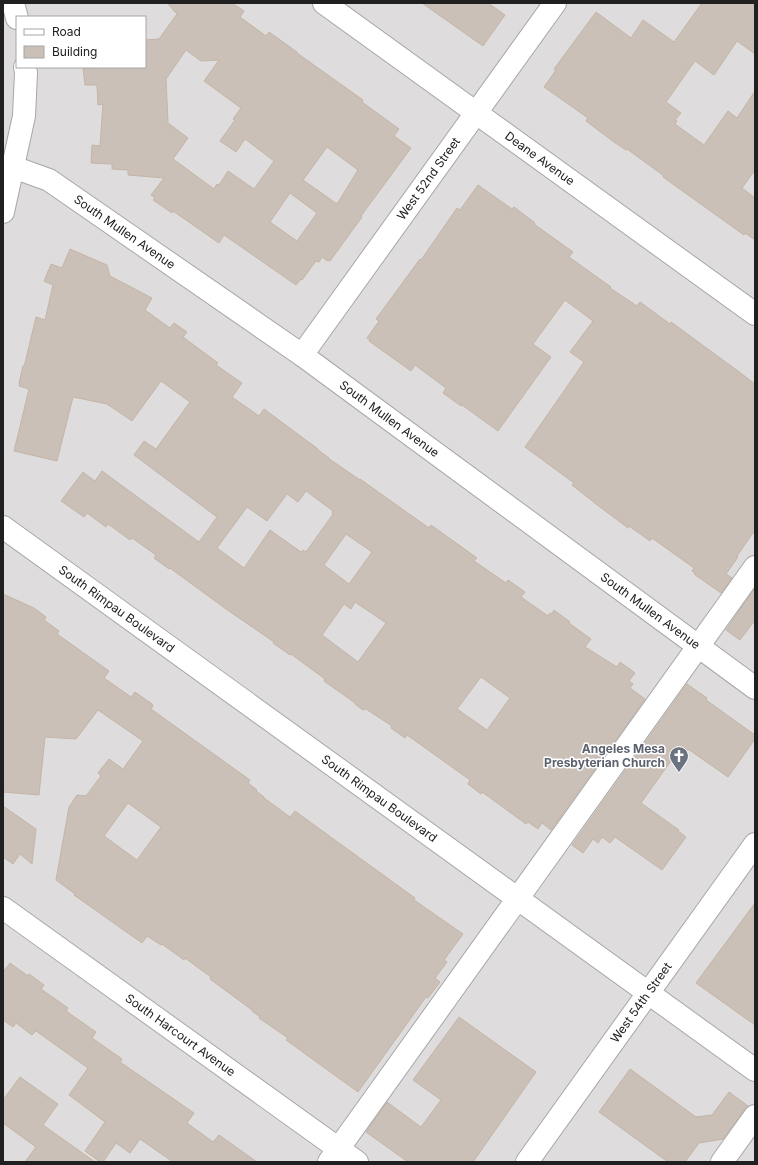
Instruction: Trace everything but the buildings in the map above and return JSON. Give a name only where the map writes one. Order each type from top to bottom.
[{"type":"street","points":[[13,3],[16,16]]},
{"type":"street","name":"Deane Avenue","points":[[324,3],[755,314]]},
{"type":"street","name":"West 52nd Street","points":[[302,355],[555,3]]},
{"type":"street","points":[[3,212],[24,116],[25,68]]},
{"type":"street","name":"South Mullen Avenue","points":[[13,167],[49,180],[302,355],[755,688]]},
{"type":"street","name":"South Rimpau Boulevard","points":[[3,528],[755,1070]]},
{"type":"street","points":[[333,1155],[755,567]]},
{"type":"street","name":"West 54th Street","points":[[527,1162],[755,844]]},
{"type":"street","name":"South Harcourt Avenue","points":[[3,908],[333,1155],[357,1162]]},
{"type":"street","points":[[722,1162],[755,1116]]},
{"type":"shaded area","points":[[3,3],[755,3],[755,1162],[3,1162]]},
{"type":"place","name":"Angeles Mesa Presbyterian Church","points":[[679,773]]}]
